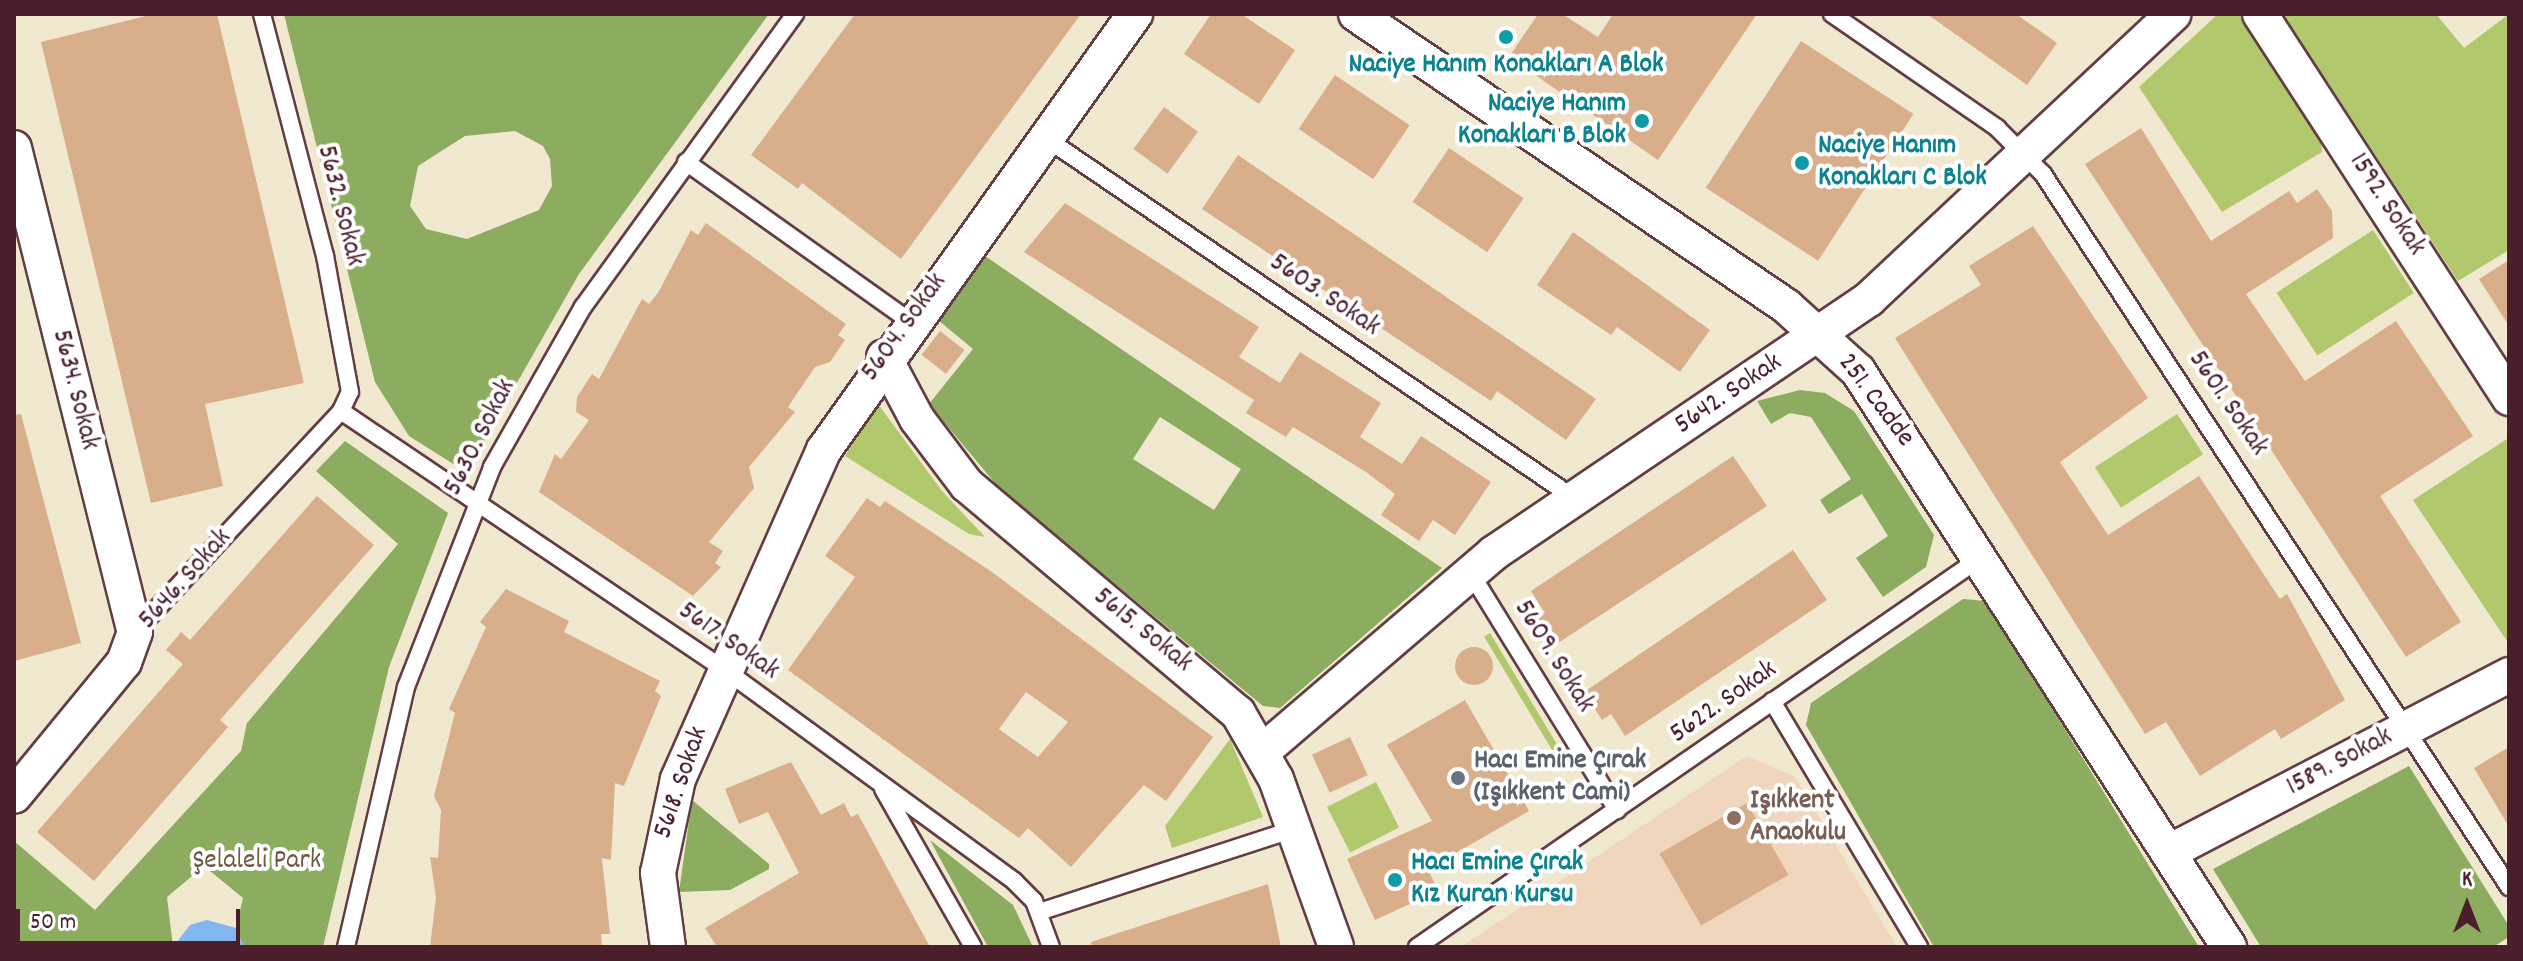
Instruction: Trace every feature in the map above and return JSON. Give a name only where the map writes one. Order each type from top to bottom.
[{"type":"street","name":"5604. Sokak","points":[[725,670],[824,450],[884,357],[1135,14]]},
{"type":"street","name":"251. Cadde","points":[[1356,14],[1820,334],[1876,393],[2171,851],[2229,947]]},
{"type":"street","name":"5642. Sokak","points":[[1263,751],[1470,572],[1869,299],[2174,14]]},
{"type":"street","name":"1592. Sokak","points":[[2260,14],[2509,398]]},
{"type":"street","name":"5634. Sokak","points":[[14,148],[25,242],[135,632]]},
{"type":"street","name":"5615. Sokak","points":[[884,357],[917,419],[967,485],[1219,694],[1263,751],[1336,947]]},
{"type":"street","name":"5646. Sokak","points":[[14,796],[124,662],[135,632]]},
{"type":"street","name":"5618. Sokak","points":[[668,947],[660,846],[678,779],[725,670]]},
{"type":"street","name":"1589. Sokak","points":[[2171,851],[2509,675]]},
{"type":"lane","name":"5632. Sokak","points":[[262,14],[345,344],[350,385],[341,411]]},
{"type":"lane","name":"5630. Sokak","points":[[346,947],[406,687],[475,504],[544,371],[686,162],[795,14]]},
{"type":"lane","name":"5601. Sokak","points":[[1832,14],[2025,151],[2410,727],[2509,887]]},
{"type":"lane","name":"5603. Sokak","points":[[1044,137],[1574,498]]},
{"type":"lane","points":[[686,162],[910,321]]},
{"type":"lane","name":"5617. Sokak","points":[[341,411],[725,670],[1014,881],[1039,912],[1051,947]]},
{"type":"lane","name":"5646. Sokak","points":[[135,632],[341,411]]},
{"type":"lane","name":"5622. Sokak","points":[[1417,947],[1983,556]]},
{"type":"lane","name":"5609. Sokak","points":[[1470,572],[1617,810]]},
{"type":"lane","points":[[1772,701],[1919,947]]},
{"type":"lane","points":[[880,783],[973,947]]},
{"type":"lane","points":[[1039,912],[1294,829]]},
{"type":"shaded area","name":"Işıkkent Anaokulu","points":[[1747,756],[1795,777],[1897,947],[1461,947]]},
{"type":"green space","points":[[284,14],[769,14],[579,274],[466,472],[409,436],[375,382]],"holes":[[[515,131],[543,146],[550,159],[552,186],[539,210],[467,239],[426,229],[410,206],[418,166],[465,136]]]},
{"type":"green space","points":[[2218,14],[2238,14],[2321,138],[2322,152],[2222,212],[2139,87]]},
{"type":"green space","points":[[2283,14],[2436,14],[2464,48],[2509,14],[2509,250],[2458,281]]},
{"type":"green space","points":[[2373,230],[2414,293],[2317,356],[2277,293]]},
{"type":"green space","points":[[985,256],[1442,568],[1280,708],[1263,706],[999,488],[929,404],[973,349],[938,320]],"holes":[[[1160,417],[1241,469],[1214,510],[1133,459]]]},
{"type":"green space","points":[[1800,390],[1825,393],[1854,411],[1934,535],[1926,567],[1883,597],[1856,558],[1888,536],[1862,494],[1829,514],[1820,500],[1851,479],[1811,417],[1790,413],[1771,424],[1757,401]]},
{"type":"green space","points":[[878,404],[942,491],[985,537],[969,534],[845,456]]},
{"type":"green space","points":[[2177,414],[2203,454],[2121,508],[2095,467]]},
{"type":"green space","points":[[2507,439],[2509,443],[2509,644],[2413,500]]},
{"type":"green space","name":"Şelaleli Park","points":[[345,441],[448,513],[389,667],[323,947],[244,947],[236,928],[243,898],[204,866],[167,897],[173,947],[14,947],[14,841],[95,910],[241,751],[247,723],[398,544],[316,471]]},
{"type":"green space","points":[[1963,599],[1986,601],[2199,947],[1934,947],[1806,725],[1811,703]]},
{"type":"green space","points":[[1490,633],[1566,760],[1560,763],[1484,637]]},
{"type":"green space","points":[[1230,739],[1263,817],[1172,848],[1165,826]]},
{"type":"green space","points":[[2409,766],[2509,926],[2509,937],[2493,947],[2261,947],[2213,869]]},
{"type":"green space","points":[[1376,782],[1399,827],[1350,852],[1327,807]]},
{"type":"green space","points":[[692,800],[769,864],[769,869],[730,890],[679,892]]},
{"type":"green space","points":[[930,840],[1013,905],[1033,947],[988,947]]},
{"type":"water","points":[[207,920],[236,928],[244,947],[173,947],[190,925]]},
{"type":"building","points":[[154,14],[217,14],[304,383],[205,404],[223,486],[151,503],[41,42]]},
{"type":"building","points":[[855,14],[1081,14],[901,259],[802,183],[798,189],[751,155]]},
{"type":"building","points":[[1211,14],[1241,14],[1295,50],[1259,104],[1184,54]]},
{"type":"building","name":"Naciye Hanım Konakları B Blok","points":[[1538,14],[1562,14],[1598,37],[1613,14],[1757,14],[1658,160],[1509,57]]},
{"type":"building","points":[[1927,14],[2016,14],[2057,43],[2027,85]]},
{"type":"building","name":"Naciye Hanım Konakları C Blok","points":[[1801,41],[1913,114],[1818,261],[1706,188]]},
{"type":"building","points":[[1335,75],[1410,125],[1373,179],[1299,129]]},
{"type":"building","points":[[1164,107],[1198,132],[1167,174],[1133,149]]},
{"type":"building","points":[[2141,128],[2211,241],[2289,191],[2297,203],[2317,189],[2332,211],[2333,238],[2246,294],[2305,381],[2396,321],[2473,436],[2380,496],[2461,622],[2406,657],[2085,164]]},
{"type":"building","points":[[1449,148],[1524,198],[1487,252],[1413,202]]},
{"type":"building","points":[[1238,155],[1596,399],[1566,440],[1497,391],[1491,401],[1202,209]]},
{"type":"building","points":[[1065,203],[1259,327],[1239,357],[1280,383],[1300,352],[1381,403],[1360,437],[1402,464],[1421,436],[1491,482],[1455,535],[1433,520],[1419,541],[1381,515],[1395,494],[1366,472],[1293,427],[1286,437],[1246,413],[1254,400],[1024,252]]},
{"type":"building","points":[[706,223],[846,324],[838,335],[845,340],[830,362],[815,367],[788,407],[795,412],[749,467],[754,488],[709,542],[723,551],[715,563],[721,567],[693,596],[539,492],[555,454],[561,459],[589,420],[576,412],[577,397],[592,374],[599,379],[642,299],[649,304],[658,293],[691,230],[698,235]]},
{"type":"building","points":[[2033,226],[2148,398],[2060,462],[2108,535],[2199,476],[2280,599],[2287,594],[2345,700],[2281,739],[2275,729],[2200,776],[2166,722],[2145,734],[1895,338],[1981,285],[1969,266]]},
{"type":"building","points":[[1573,232],[1710,330],[1680,372],[1617,327],[1611,335],[1537,285]]},
{"type":"building","points":[[2509,260],[2509,326],[2479,279]]},
{"type":"building","points":[[940,331],[964,350],[946,374],[922,355]]},
{"type":"building","points":[[21,414],[81,643],[14,661],[14,415]]},
{"type":"building","points":[[1733,456],[1767,506],[1555,645],[1537,618],[1545,613],[1531,591]]},
{"type":"building","points":[[317,496],[374,545],[220,720],[228,727],[94,881],[37,832],[183,664],[166,650],[181,632],[190,640]]},
{"type":"building","points":[[867,498],[880,507],[885,501],[992,572],[1213,737],[1166,801],[1144,785],[1071,867],[1028,828],[1019,838],[788,670],[855,577],[825,556]],"holes":[[[1026,692],[1068,722],[1038,757],[999,729]]]},
{"type":"building","points":[[1793,550],[1827,600],[1625,736],[1611,714],[1602,720],[1584,692]]},
{"type":"building","points":[[506,589],[569,621],[564,632],[660,681],[655,691],[661,696],[624,786],[615,783],[611,860],[602,858],[610,934],[601,934],[602,947],[430,947],[436,897],[430,857],[438,858],[441,810],[434,796],[455,713],[449,709],[486,627],[480,622]]},
{"type":"building","points":[[1474,647],[1487,653],[1493,666],[1487,679],[1474,685],[1461,679],[1455,666],[1461,653]]},
{"type":"building","name":"Hacı Emine Çırak (Işıkkent Cami)","points":[[1465,700],[1529,811],[1428,869],[1438,891],[1375,920],[1347,859],[1432,821],[1387,745]]},
{"type":"building","points":[[1350,737],[1368,775],[1330,793],[1312,755]]},
{"type":"building","points":[[2509,747],[2509,827],[2474,768]]},
{"type":"building","points":[[791,762],[821,815],[844,803],[851,817],[858,814],[930,947],[717,947],[705,928],[799,873],[768,812],[739,824],[725,789]]},
{"type":"building","points":[[1747,803],[1788,875],[1701,925],[1660,854]]},
{"type":"building","points":[[1268,884],[1281,947],[1092,947],[1091,942]]},
{"type":"place","name":"Naciye Hanım Konakları A Blok","points":[[1506,37]]},
{"type":"place","name":"Naciye Hanım Konakları B Blok","points":[[1642,121]]},
{"type":"place","name":"Naciye Hanım Konakları C Blok","points":[[1802,163]]},
{"type":"place","name":"Hacı Emine Çırak (Işıkkent Cami)","points":[[1458,778]]},
{"type":"place","name":"Işıkkent Anaokulu","points":[[1734,818]]},
{"type":"place","name":"Hacı Emine Çırak Kız Kuran Kursu","points":[[1395,880]]}]
